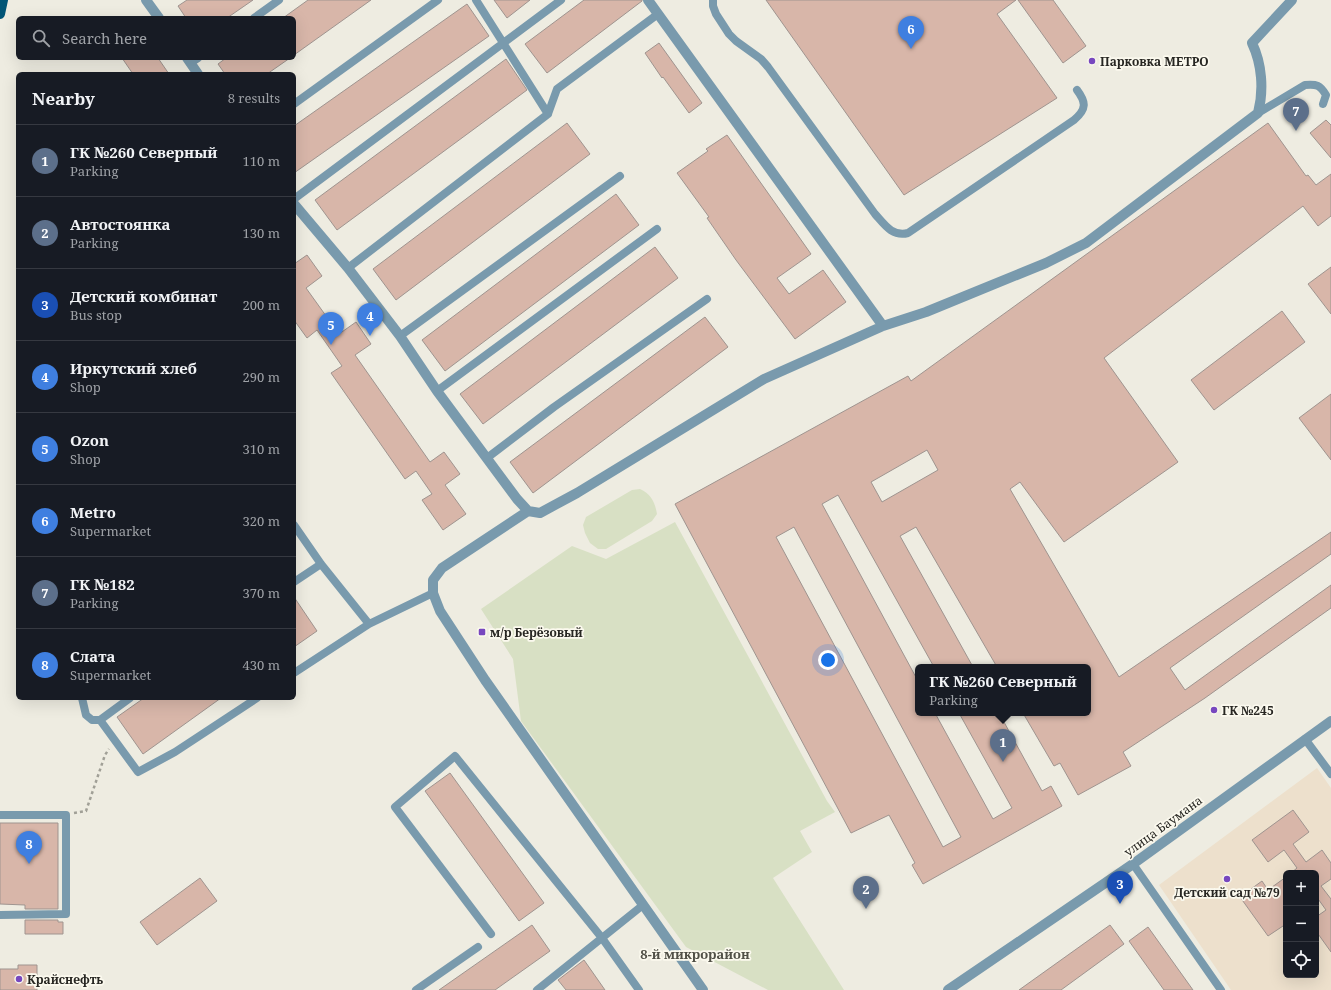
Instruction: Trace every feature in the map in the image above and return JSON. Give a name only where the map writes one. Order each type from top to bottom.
[{"type":"main road","points":[[0,14],[3,0]]},
{"type":"street","points":[[146,0],[158,16]]},
{"type":"street","points":[[648,0],[883,326]]},
{"type":"street","points":[[296,206],[348,268],[400,336],[437,391],[517,499],[528,511],[540,513],[577,493],[764,379],[883,326],[948,304],[1046,263],[1086,243],[1258,113],[1261,102],[1261,82],[1259,62],[1252,42],[1292,0]]},
{"type":"street","points":[[192,60],[197,72]]},
{"type":"street","points":[[528,511],[442,568],[433,580],[433,593],[440,611],[485,680],[704,990]]},
{"type":"street","name":"улица Баумана","points":[[948,990],[1133,864],[1331,721]]},
{"type":"lane","points":[[257,16],[279,0]]},
{"type":"lane","points":[[296,103],[438,0]]},
{"type":"lane","points":[[476,0],[548,114]]},
{"type":"lane","points":[[296,198],[561,0]]},
{"type":"lane","points":[[713,0],[713,6],[716,14],[729,34],[768,67],[875,214],[888,228],[898,234],[908,233],[1074,120],[1081,112],[1084,104],[1082,97],[1077,90]]},
{"type":"lane","points":[[348,268],[548,114],[557,89],[658,14]]},
{"type":"lane","points":[[1258,113],[1306,85],[1314,84],[1322,88],[1326,95],[1323,104]]},
{"type":"lane","points":[[400,336],[620,176]]},
{"type":"lane","points":[[437,391],[658,229]]},
{"type":"lane","points":[[487,458],[554,407],[707,299]]},
{"type":"lane","points":[[296,528],[321,564],[369,624]]},
{"type":"lane","points":[[296,581],[321,564]]},
{"type":"lane","points":[[296,672],[369,624],[433,593]]},
{"type":"lane","points":[[82,700],[86,715],[92,720],[100,720],[127,700]]},
{"type":"lane","points":[[100,720],[138,772],[175,752],[254,700]]},
{"type":"lane","points":[[1305,739],[1331,774]]},
{"type":"lane","points":[[491,934],[395,807],[455,756],[602,938],[639,990]]},
{"type":"lane","points":[[0,815],[66,814],[66,914],[0,915]]},
{"type":"lane","points":[[1133,864],[1221,990]]},
{"type":"lane","points":[[537,990],[643,905]]},
{"type":"lane","points":[[416,990],[478,947]]},
{"type":"path","points":[[66,814],[86,811],[105,755],[115,741]]},
{"type":"shaded area","name":"Детский сад №79","points":[[1317,768],[1331,788],[1331,990],[1231,990],[1159,885]]},
{"type":"green space","points":[[640,489],[650,496],[655,506],[657,514],[652,521],[606,549],[598,549],[590,543],[583,525],[586,517],[632,490]]},
{"type":"green space","points":[[675,522],[827,801],[835,812],[800,831],[812,852],[773,878],[844,990],[768,990],[686,947],[521,721],[513,659],[481,609],[572,546],[606,559]]},
{"type":"building","points":[[187,0],[253,0],[230,16],[185,16],[178,6]]},
{"type":"building","points":[[308,0],[371,0],[296,54],[296,16],[286,16]]},
{"type":"building","points":[[494,0],[530,0],[507,18]]},
{"type":"building","points":[[584,0],[642,1],[547,73],[525,44]]},
{"type":"building","points":[[766,0],[1016,0],[997,14],[1057,98],[904,195]]},
{"type":"building","points":[[1018,0],[1053,0],[1086,46],[1063,63]]},
{"type":"building","points":[[467,4],[489,36],[296,172],[296,125]]},
{"type":"building","points":[[659,43],[702,103],[689,113],[645,53]]},
{"type":"building","points":[[506,59],[527,90],[337,230],[315,200]]},
{"type":"building","points":[[123,60],[159,60],[168,72],[132,72]]},
{"type":"building","points":[[223,60],[287,60],[270,72],[224,72],[218,64]]},
{"type":"building","points":[[1326,120],[1331,125],[1331,158],[1310,133]]},
{"type":"building","points":[[567,123],[590,154],[396,300],[373,269]]},
{"type":"building","points":[[1268,123],[1306,176],[1308,175],[1316,185],[1331,174],[1331,216],[1318,226],[1303,206],[1104,358],[1178,462],[1064,542],[1020,482],[1010,489],[1119,677],[1331,532],[1331,554],[1170,668],[1185,690],[1331,585],[1331,608],[1205,698],[1123,752],[1131,766],[1078,795],[1060,763],[1054,766],[1025,716],[1091,716],[1091,664],[995,664],[916,527],[900,536],[971,664],[932,664],[838,495],[822,504],[915,675],[915,716],[937,716],[993,819],[1012,808],[961,716],[1001,716],[1042,791],[1051,786],[1062,806],[923,884],[912,865],[915,863],[889,815],[851,833],[675,504],[908,376],[911,381]],"holes":[[[927,450],[938,470],[882,502],[871,482]],[[794,527],[961,837],[943,847],[776,537]]]},
{"type":"building","points":[[727,135],[811,254],[777,278],[789,294],[823,270],[846,302],[795,339],[736,260],[707,218],[709,217],[677,173],[708,151],[706,149]]},
{"type":"building","points":[[616,194],[639,225],[445,371],[422,340]]},
{"type":"building","points":[[655,247],[678,278],[483,424],[460,394]]},
{"type":"building","points":[[307,255],[322,276],[306,288],[339,334],[356,322],[371,344],[355,355],[430,462],[444,452],[460,474],[445,485],[466,514],[443,530],[422,500],[432,494],[416,471],[405,479],[331,373],[342,366],[317,330],[307,338],[296,323],[296,263]]},
{"type":"building","points":[[1331,267],[1331,314],[1308,284]]},
{"type":"building","points":[[1282,311],[1305,342],[1214,410],[1191,380]]},
{"type":"building","points":[[705,317],[728,347],[533,493],[510,462]]},
{"type":"building","points":[[1331,394],[1331,460],[1299,418]]},
{"type":"building","points":[[296,600],[317,631],[296,646]]},
{"type":"building","points":[[141,700],[218,700],[143,754],[117,717]]},
{"type":"building","points":[[450,773],[544,903],[519,921],[425,791]]},
{"type":"building","points":[[1293,810],[1309,832],[1293,844],[1306,862],[1322,850],[1331,863],[1331,879],[1321,886],[1331,899],[1331,952],[1319,935],[1319,915],[1326,910],[1319,900],[1319,870],[1295,870],[1297,868],[1284,850],[1268,862],[1252,840]]},
{"type":"building","points":[[0,823],[58,823],[58,909],[25,909],[25,905],[0,904]]},
{"type":"building","points":[[200,878],[217,901],[157,945],[140,922]]},
{"type":"building","points":[[1283,879],[1283,926],[1268,936],[1240,897],[1262,881],[1268,890]]},
{"type":"building","points":[[25,920],[58,920],[58,922],[63,922],[63,934],[25,934]]},
{"type":"building","points":[[532,925],[550,951],[495,990],[439,990]]},
{"type":"building","points":[[1110,925],[1124,944],[1061,990],[1019,990]]},
{"type":"building","points":[[1148,927],[1193,990],[1164,990],[1129,941]]},
{"type":"building","points":[[584,960],[605,990],[566,990],[558,980]]},
{"type":"building","name":"Крайснефть","points":[[18,965],[37,965],[37,990],[0,990],[0,969],[18,969]]},
{"type":"place","name":"Metro","points":[[911,49]]},
{"type":"place","name":"Парковка МЕТРО","points":[[1092,61]]},
{"type":"place","name":"ГК №182","points":[[1296,131]]},
{"type":"place","name":"Иркутский хлеб","points":[[370,336]]},
{"type":"place","name":"Ozon","points":[[331,345]]},
{"type":"place","name":"м/р Берёзовый","points":[[482,632]]},
{"type":"place","name":"ГК №245","points":[[1214,710]]},
{"type":"place","name":"ГК №260 Северный","points":[[1003,762]]},
{"type":"place","name":"Слата","points":[[29,864]]},
{"type":"place","name":"Детский сад №79","points":[[1227,879]]},
{"type":"place","name":"Детский комбинат","points":[[1120,904]]},
{"type":"place","name":"Автостоянка","points":[[866,909]]},
{"type":"place","name":"Крайснефть","points":[[19,979]]},
{"type":"district","name":"8-й микрорайон","points":[[695,954]]}]
